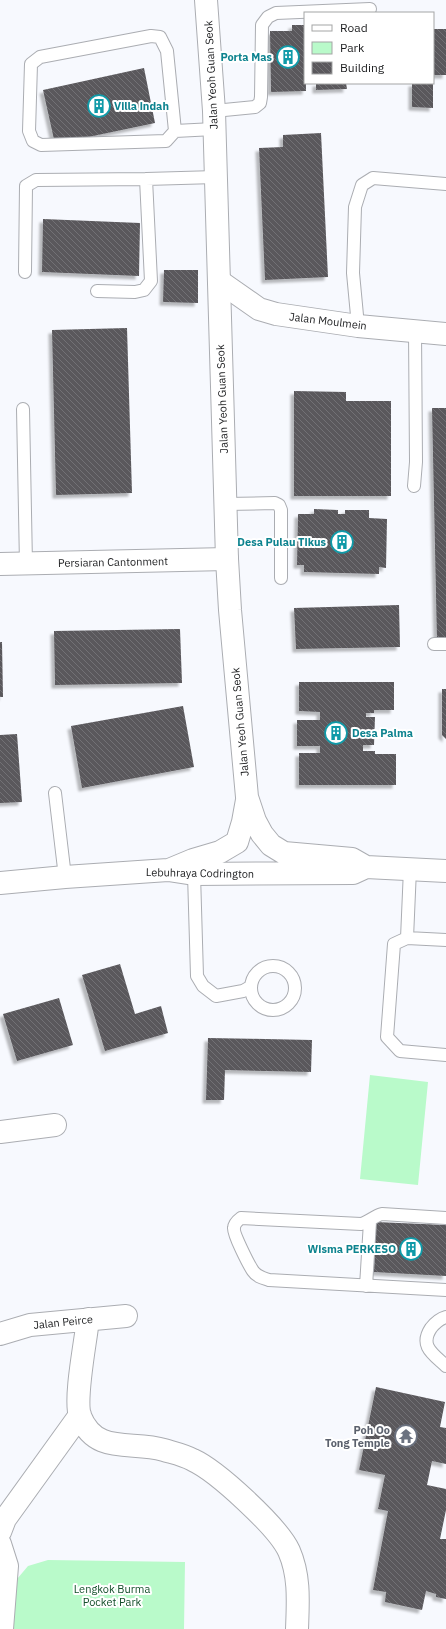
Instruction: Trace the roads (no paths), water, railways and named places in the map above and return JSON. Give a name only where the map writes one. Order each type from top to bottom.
[{"type":"street","name":"Jalan Yeoh Guan Seok","points":[[206,0],[214,120],[226,559],[248,797],[255,821],[262,834],[271,845],[284,853],[352,859],[366,867]]},
{"type":"street","name":"Jalan Moulmein","points":[[219,281],[259,309],[276,314],[358,326],[446,334]]},
{"type":"street","name":"Persiaran Cantonment","points":[[0,564],[226,559]]},
{"type":"street","name":"Jalan Yeoh Guan Seok","points":[[168,870],[193,860],[220,852],[237,842],[248,797]]},
{"type":"street","name":"Lebuhraya Codrington","points":[[0,883],[168,870],[194,874],[353,873],[366,867],[446,871]]},
{"type":"street","points":[[0,1132],[56,1125]]},
{"type":"street","name":"Jalan Peirce","points":[[0,1334],[30,1325],[126,1316]]},
{"type":"street","points":[[88,1319],[78,1396],[80,1415],[91,1434],[104,1442],[162,1449],[193,1460],[220,1478],[241,1496],[271,1527],[289,1551],[298,1582],[297,1629]]},
{"type":"street","points":[[0,1532],[4,1519],[80,1415]]},
{"type":"street","points":[[0,1544],[7,1566],[2,1629]]},
{"type":"lane","points":[[175,131],[167,51],[160,36],[151,36],[40,57],[31,64],[29,131],[33,141],[41,145],[166,141],[175,131],[255,107],[260,103],[262,25],[268,17],[276,13],[370,9]]},
{"type":"lane","points":[[25,272],[26,186],[36,180],[216,177]]},
{"type":"lane","points":[[358,326],[354,273],[355,207],[362,185],[373,178],[446,184]]},
{"type":"lane","points":[[97,291],[135,292],[144,290],[151,281],[146,179]]},
{"type":"lane","points":[[414,486],[416,462],[415,331]]},
{"type":"lane","points":[[23,409],[26,564]]},
{"type":"lane","points":[[225,504],[275,503],[279,505],[281,510],[281,578]]},
{"type":"lane","points":[[55,793],[65,877]]},
{"type":"lane","points":[[407,938],[410,869]]},
{"type":"lane","points":[[194,874],[197,976],[202,986],[216,996],[243,992],[250,987]]},
{"type":"lane","points":[[446,940],[407,938],[394,944],[387,1037],[400,1052],[446,1055]]},
{"type":"lane","points":[[446,1218],[382,1214],[376,1216],[370,1222],[361,1224],[241,1218],[236,1221],[233,1227],[253,1272],[260,1277],[270,1280],[446,1290]]},
{"type":"lane","points":[[366,1286],[370,1222]]},
{"type":"lane","points":[[446,1317],[441,1318],[435,1323],[426,1336],[426,1343],[429,1350],[446,1366]]},
{"type":"place","name":"Porta Mas","points":[[288,57]]},
{"type":"place","name":"Villa indah","points":[[99,106]]},
{"type":"place","name":"Desa Pulau Tikus","points":[[342,542]]},
{"type":"place","name":"Desa Palma","points":[[336,733]]},
{"type":"place","name":"Wisma PERKESO","points":[[411,1249]]},
{"type":"place","name":"Poh Oo Tong Temple","points":[[406,1436]]},
{"type":"park label","name":"Lengkok Burma Pocket Park","points":[[112,1595]]}]
